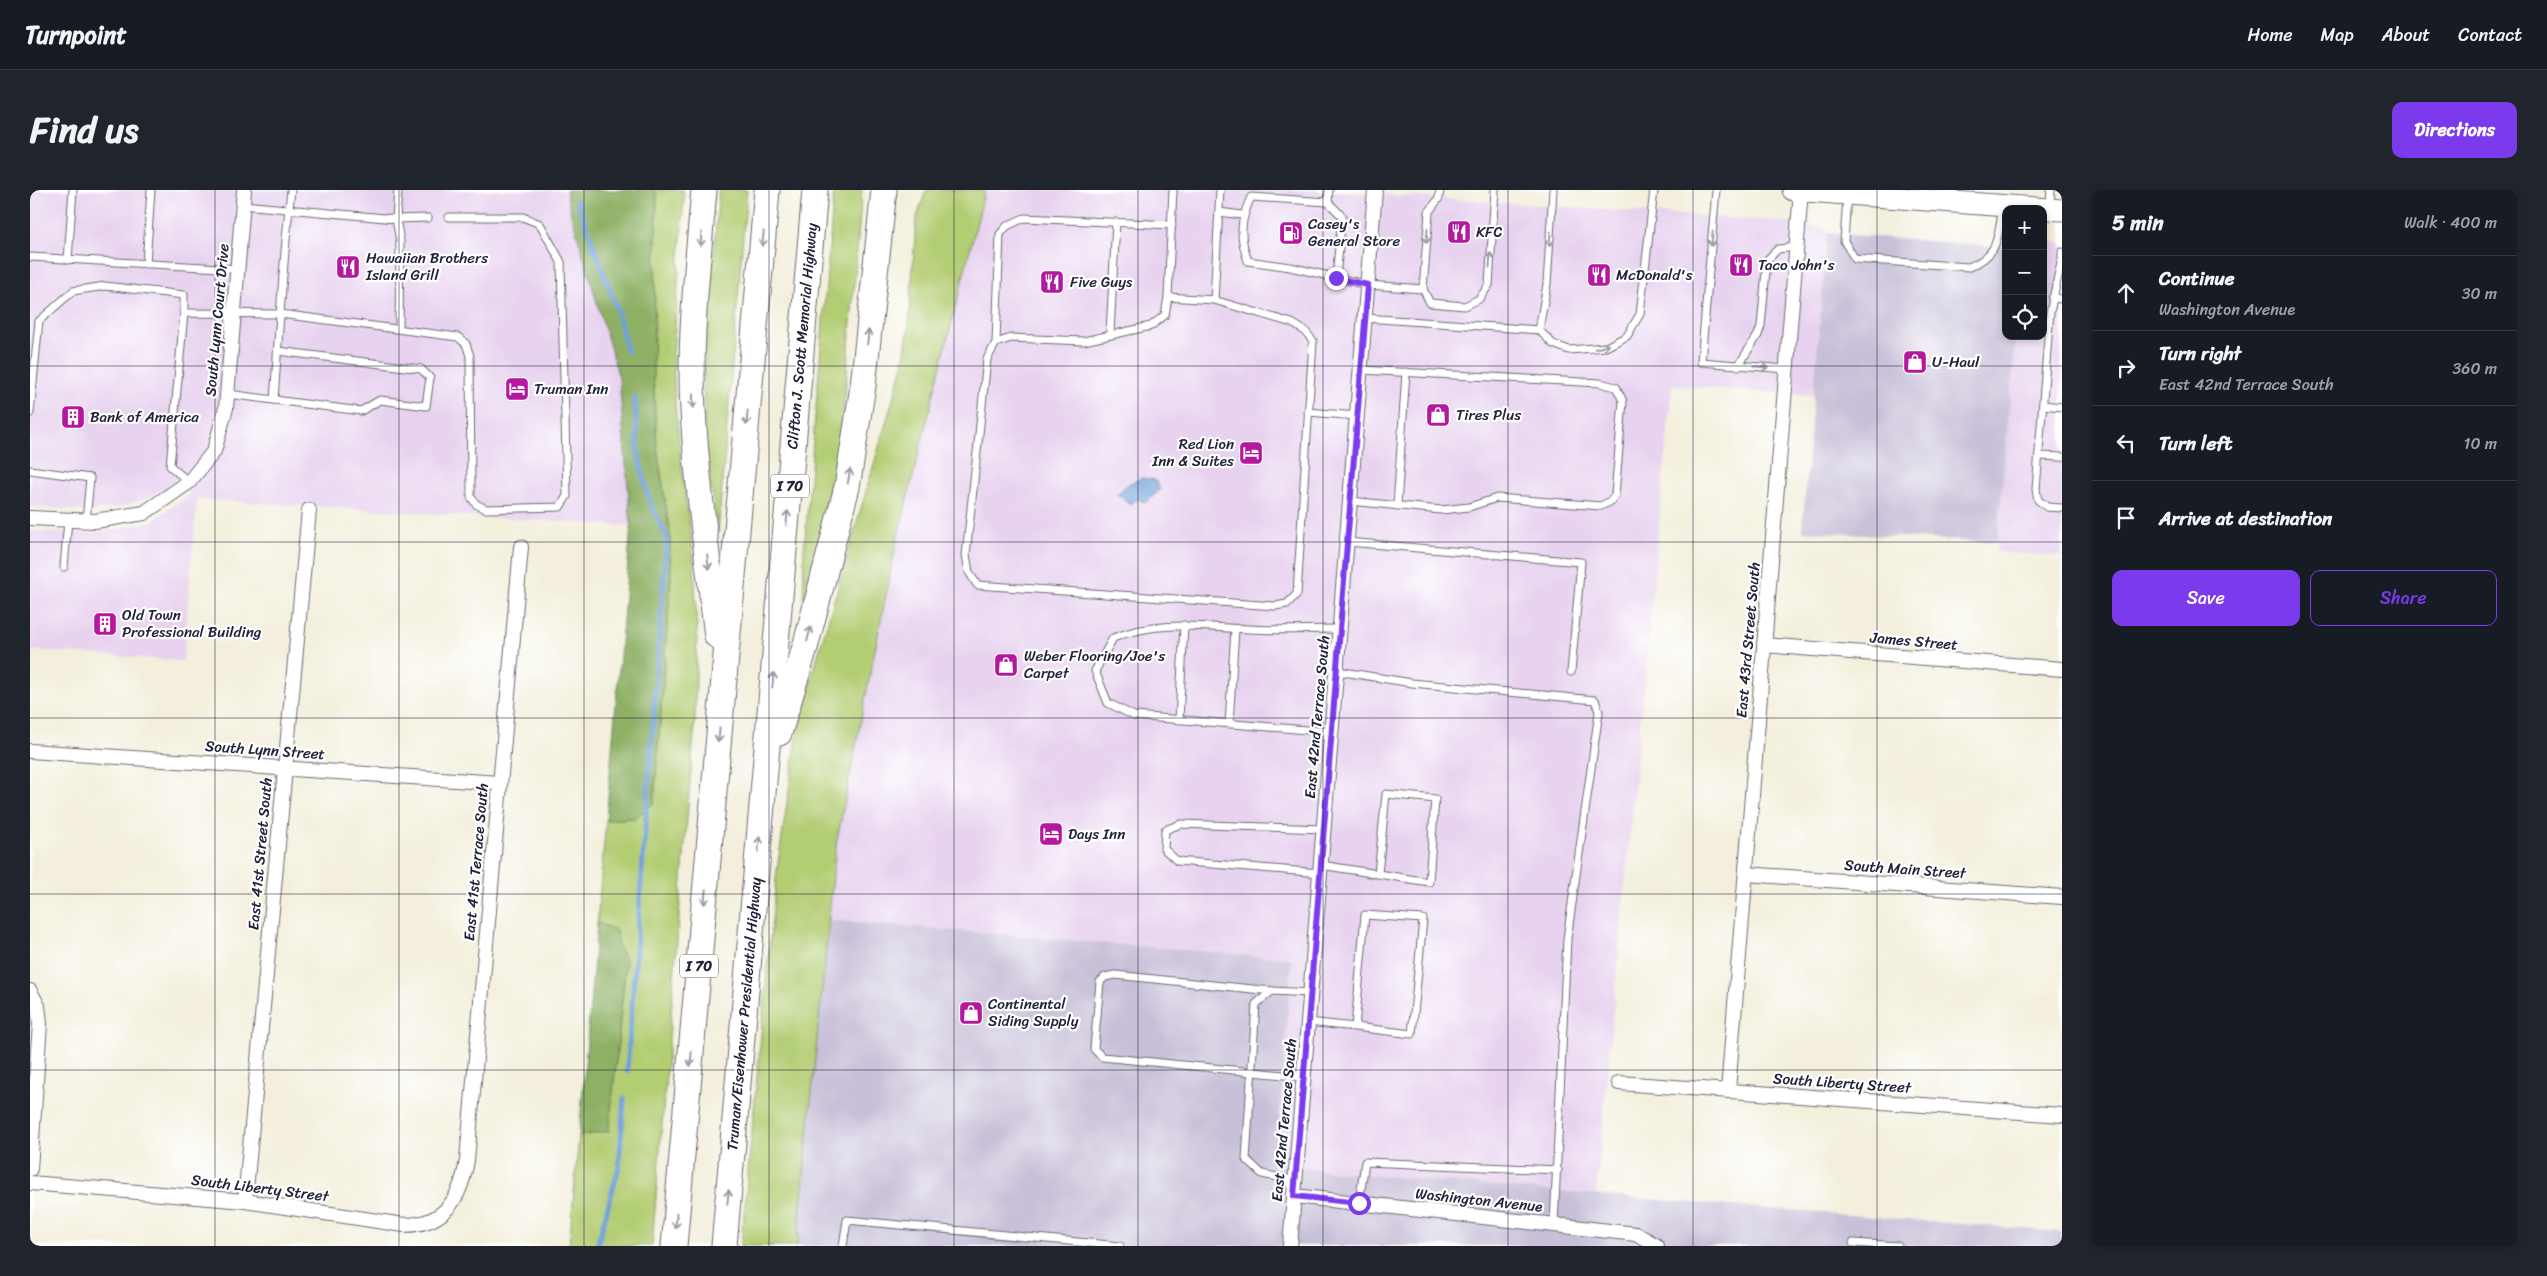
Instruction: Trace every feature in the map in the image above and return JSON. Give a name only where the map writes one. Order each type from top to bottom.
[{"type":"highway","name":"I 70","points":[[674,1246],[768,190]]},
{"type":"highway","name":"Clifton J. Scott Memorial Highway","points":[[765,781],[815,190]]},
{"type":"highway","points":[[765,781],[806,644],[847,487],[863,386],[884,190]]},
{"type":"highway","points":[[882,218],[902,190]]},
{"type":"highway","points":[[703,192],[692,352],[692,408],[697,471],[724,687]]},
{"type":"highway","name":"Truman/Eisenhower Presidential Highway","points":[[724,1246],[765,781]]},
{"type":"main road","points":[[1793,190],[1908,194],[2002,206]]},
{"type":"main road","points":[[2021,205],[2055,203]]},
{"type":"street","name":"South Lynn Court Drive","points":[[30,518],[86,521],[144,513],[189,482],[214,452],[228,394],[244,190]]},
{"type":"street","name":"East 42nd Terrace South","points":[[1290,1246],[1375,190]]},
{"type":"street","name":"East 43rd Street South","points":[[1728,1091],[1801,191]]},
{"type":"street","name":"East 41st Street South","points":[[245,1202],[309,510]]},
{"type":"street","name":"East 41st Terrace South","points":[[464,1180],[521,547]]},
{"type":"street","name":"James Street","points":[[1764,645],[2062,669]]},
{"type":"street","name":"South Lynn Street","points":[[30,751],[499,783]]},
{"type":"street","name":"South Main Street","points":[[1746,874],[2062,897]]},
{"type":"street","points":[[30,992],[38,1006],[40,1022],[30,1169]]},
{"type":"street","name":"South Liberty Street","points":[[1619,1083],[2062,1115]]},
{"type":"street","name":"South Liberty Street","points":[[30,1184],[245,1202],[414,1225],[427,1222],[448,1209],[457,1196],[464,1180]]},
{"type":"street","name":"Washington Avenue","points":[[1294,1196],[1636,1234],[1657,1246]]},
{"type":"lane","points":[[68,260],[73,190]]},
{"type":"lane","points":[[146,264],[150,190]]},
{"type":"lane","points":[[274,400],[291,190]]},
{"type":"lane","points":[[398,190],[396,219],[400,241],[399,328]]},
{"type":"lane","points":[[996,343],[1010,338],[1084,341],[1110,333],[1151,326],[1165,315],[1168,297],[1173,190]]},
{"type":"lane","points":[[1214,300],[1220,190]]},
{"type":"lane","points":[[1328,202],[1329,190]]},
{"type":"lane","points":[[1440,190],[1439,198],[1429,212],[1423,289],[1430,303],[1465,306],[1479,299],[1489,285],[1495,190]]},
{"type":"lane","points":[[1539,330],[1547,284],[1554,190]]},
{"type":"lane","points":[[1365,318],[1539,330],[1553,344],[1569,350],[1606,347],[1627,336],[1640,314],[1654,190]]},
{"type":"lane","points":[[1716,190],[1701,362],[1786,369]]},
{"type":"lane","points":[[1336,278],[1342,216],[1328,202],[1251,193],[1242,215],[1242,244],[1248,261],[1368,285],[1423,289]]},
{"type":"lane","points":[[1851,193],[1844,240],[1855,259],[1970,266],[1984,260],[1996,247],[2002,216]]},
{"type":"lane","points":[[243,205],[396,219],[428,218]]},
{"type":"lane","points":[[1219,212],[1242,215]]},
{"type":"lane","points":[[184,312],[280,314],[458,337],[466,344],[470,356],[470,497],[476,504],[486,509],[560,507],[567,496],[561,262],[540,224],[523,217],[449,217]]},
{"type":"lane","points":[[1168,297],[1214,300],[1292,323],[1305,331],[1313,341],[1297,594],[1287,604],[1275,606],[977,585],[969,572],[966,555],[987,359],[996,343],[1000,234],[1007,226],[1024,218],[1172,225]]},
{"type":"lane","points":[[1110,333],[1116,222]]},
{"type":"lane","points":[[1738,366],[1758,335],[1761,326],[1767,260],[1778,250],[1797,247]]},
{"type":"lane","points":[[2062,252],[2062,263],[2052,298],[2036,489],[2038,500],[2047,507],[2062,508]]},
{"type":"lane","points":[[30,257],[238,269]]},
{"type":"lane","points":[[30,414],[39,321],[73,291],[105,286],[184,295],[170,466],[189,482]]},
{"type":"lane","points":[[2052,298],[2062,298]]},
{"type":"lane","points":[[228,394],[361,411],[380,400],[426,406],[430,378],[421,369],[278,351]]},
{"type":"lane","points":[[1350,501],[1441,510],[1469,507],[1497,498],[1601,506],[1611,501],[1615,495],[1623,401],[1616,387],[1600,383],[1361,370]]},
{"type":"lane","points":[[1397,506],[1406,372]]},
{"type":"lane","points":[[2043,405],[2062,406]]},
{"type":"lane","points":[[1308,412],[1357,416]]},
{"type":"lane","points":[[2039,456],[2062,457]]},
{"type":"lane","points":[[30,470],[90,478],[86,521]]},
{"type":"lane","points":[[64,567],[68,520]]},
{"type":"lane","points":[[1347,542],[1581,562],[1571,672]]},
{"type":"lane","points":[[1332,732],[1134,716],[1108,703],[1096,671],[1113,638],[1135,629],[1184,625],[1235,629],[1340,629]]},
{"type":"lane","points":[[1179,720],[1184,625]]},
{"type":"lane","points":[[1229,724],[1235,629]]},
{"type":"lane","points":[[1337,671],[1412,682],[1595,700],[1599,712],[1568,939],[1554,1225]]},
{"type":"lane","points":[[1324,829],[1181,824],[1165,830],[1164,849],[1177,861],[1321,869],[1378,874],[1429,882],[1435,799],[1386,794],[1378,874]]},
{"type":"lane","points":[[1308,1022],[1412,1034],[1423,920],[1365,915],[1355,1027]]},
{"type":"lane","points":[[1304,1077],[1102,1056],[1094,1049],[1100,982],[1105,977],[1115,976],[1311,993]]},
{"type":"lane","points":[[1272,991],[1256,1004],[1246,1159],[1262,1174],[1296,1181]]},
{"type":"lane","points":[[1359,1203],[1365,1162],[1558,1170]]},
{"type":"lane","points":[[843,1246],[847,1220],[1120,1246]]},
{"type":"lane","points":[[1853,1243],[1898,1246]]},
{"type":"shaded area","points":[[30,190],[566,190],[570,210],[619,378],[631,526],[197,499],[183,661],[30,650],[30,531],[87,533],[119,529],[152,521],[190,494],[175,481],[165,489],[143,500],[117,508],[88,511],[30,507]]},
{"type":"shaded area","points":[[985,190],[1316,190],[1773,221],[1827,228],[1813,396],[1672,385],[1596,1195],[1275,1166],[1291,959],[829,920],[836,845],[897,540]]},
{"type":"shaded area","name":"U-Haul","points":[[1827,233],[2002,247],[2002,340],[2016,340],[1997,543],[1802,531]]},
{"type":"shaded area","points":[[2047,241],[2062,243],[2062,556],[1996,552],[2015,340],[2047,340]]},
{"type":"shaded area","points":[[829,920],[1292,959],[1275,1166],[1596,1195],[2062,1232],[2062,1246],[797,1246]]},
{"type":"green space","points":[[566,190],[652,190],[657,194],[653,373],[657,447],[670,533],[671,577],[654,803],[635,818],[606,820],[631,526],[619,378],[570,210]]},
{"type":"green space","points":[[652,190],[683,190],[684,198],[673,356],[675,403],[694,559],[697,629],[695,721],[652,1246],[569,1246],[579,1136],[609,1131],[626,961],[618,946],[616,930],[597,923],[606,820],[635,818],[654,802],[671,577],[670,533],[657,447],[653,373],[657,195]]},
{"type":"green space","points":[[719,190],[747,190],[718,533],[705,446],[703,383]]},
{"type":"green space","points":[[834,190],[862,190],[839,468],[803,625],[804,551]]},
{"type":"green space","points":[[926,190],[985,190],[897,540],[836,845],[797,1246],[741,1246],[776,877],[797,736],[814,669],[903,365],[909,325],[916,220]]},
{"type":"green space","points":[[597,923],[616,930],[618,946],[626,960],[609,1131],[579,1136]]},
{"type":"water","points":[[1142,478],[1155,480],[1160,490],[1145,503],[1138,499],[1130,504],[1117,494],[1128,484]]},
{"type":"waterway","points":[[577,201],[617,309],[627,352]]},
{"type":"waterway","points":[[627,1071],[667,537],[650,503],[638,454],[635,397]]},
{"type":"waterway","points":[[597,1246],[619,1167],[624,1099]]},
{"type":"place","name":"KFC","points":[[1459,232]]},
{"type":"place","name":"Casey's General Store","points":[[1291,233]]},
{"type":"place","name":"Taco John's","points":[[1741,265]]},
{"type":"place","name":"Hawaiian Brothers Island Grill","points":[[348,267]]},
{"type":"place","name":"McDonald's","points":[[1599,275]]},
{"type":"place","name":"Five Guys","points":[[1052,282]]},
{"type":"place","name":"U-Haul","points":[[1915,362]]},
{"type":"place","name":"Truman Inn","points":[[517,389]]},
{"type":"place","name":"Tires Plus","points":[[1438,415]]},
{"type":"place","name":"Bank of America","points":[[73,417]]},
{"type":"place","name":"Red Lion Inn & Suites","points":[[1251,453]]},
{"type":"place","name":"Old Town Professional Building","points":[[105,624]]},
{"type":"place","name":"Weber Flooring/Joe's Carpet","points":[[1006,665]]},
{"type":"place","name":"Days Inn","points":[[1051,834]]},
{"type":"place","name":"Continental Siding Supply","points":[[971,1013]]},
{"type":"route","points":[[1336,278],[1368,285],[1294,1196],[1359,1203]]}]
